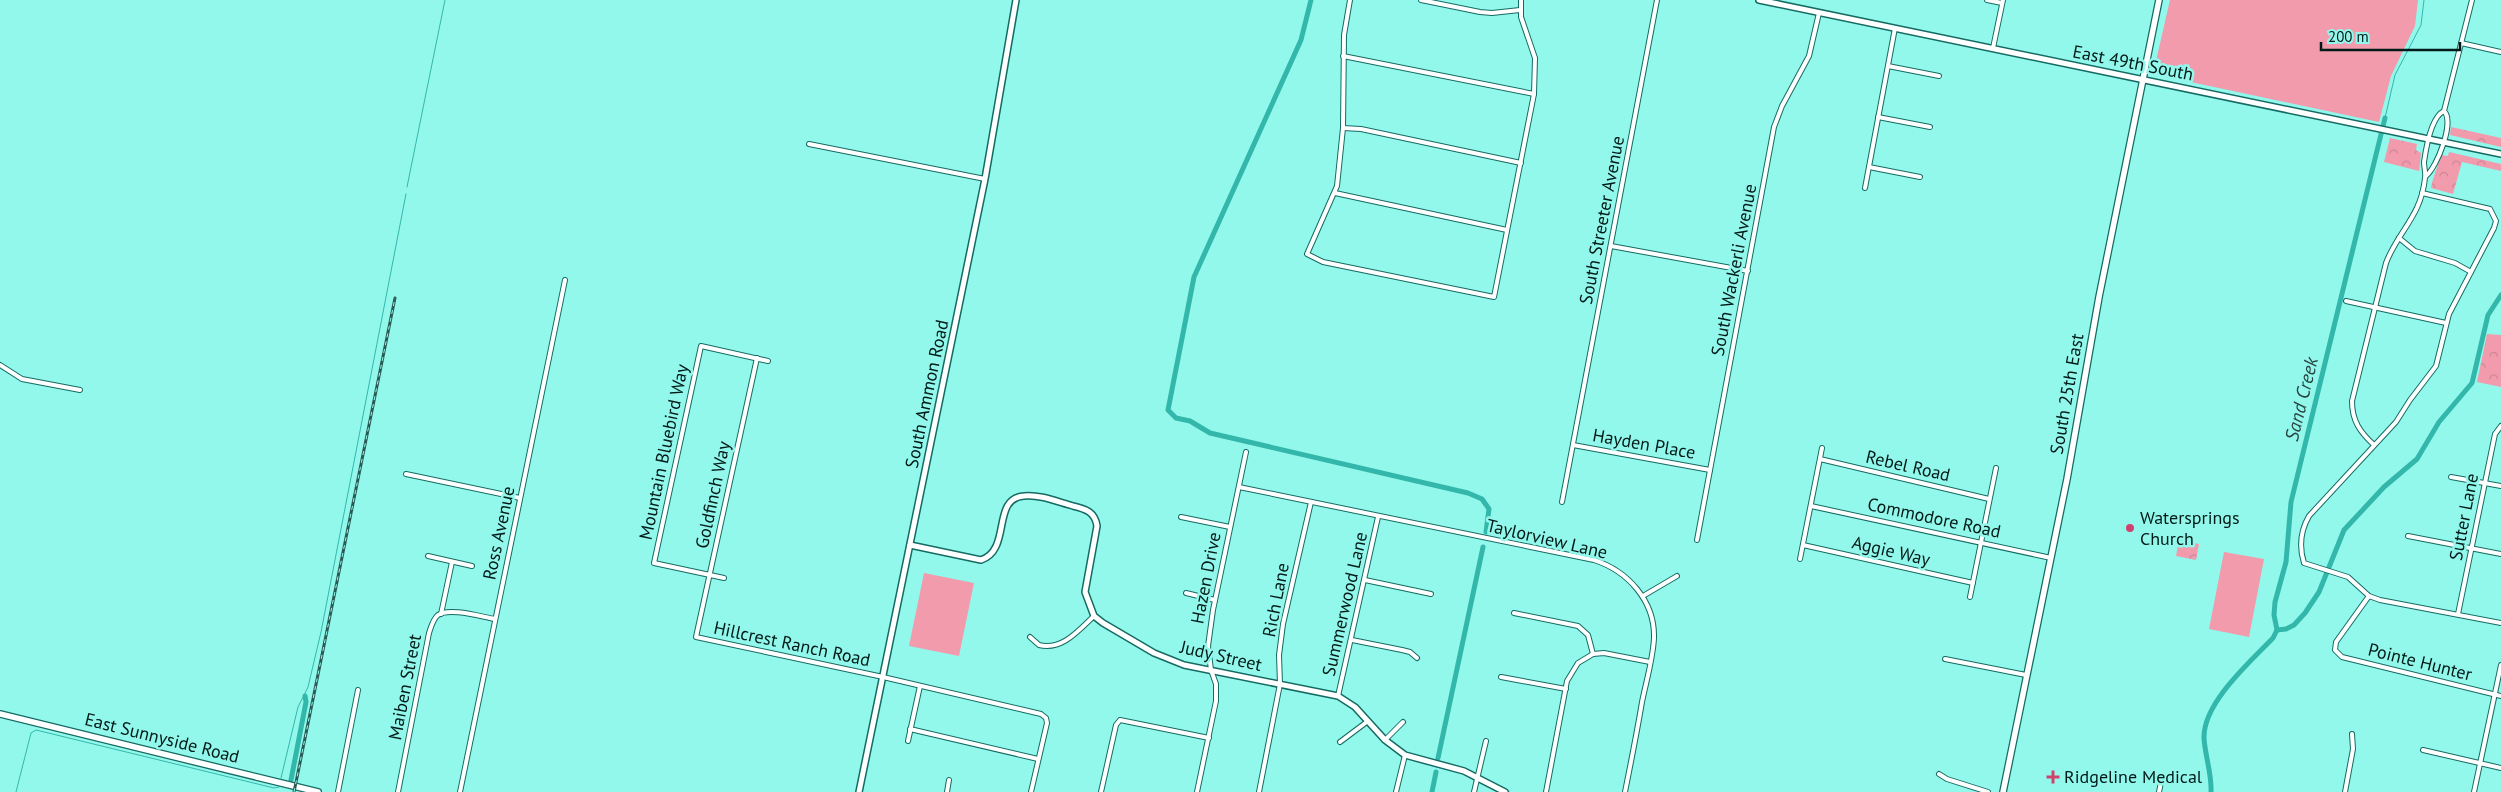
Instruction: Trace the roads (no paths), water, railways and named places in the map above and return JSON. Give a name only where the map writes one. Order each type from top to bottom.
[{"type":"main road","name":"South 25th East","points":[[2003,792],[2051,558],[2158,0]]},
{"type":"main road","name":"East Sunnyside Road","points":[[0,714],[318,792]]},
{"type":"street","name":"South Ammon Road","points":[[859,792],[985,179],[1016,0]]},
{"type":"street","points":[[1350,0],[1344,36],[1343,128],[1335,192],[1307,254],[1324,262],[1494,297],[1534,94],[1535,58],[1520,10],[1522,0]]},
{"type":"street","points":[[1421,0],[1480,12],[1520,10]]},
{"type":"street","name":"South Streeter Avenue","points":[[1562,502],[1657,0]]},
{"type":"street","name":"East 49th South","points":[[1759,0],[2501,154]]},
{"type":"street","points":[[1987,0],[2003,2],[1994,48]]},
{"type":"street","points":[[2374,445],[2356,424],[2352,412],[2352,401],[2386,264],[2395,242],[2415,214],[2422,193],[2426,176],[2424,161],[2438,115],[2444,111],[2472,0]]},
{"type":"street","name":"South Wackerli Avenue","points":[[1697,540],[1774,127],[1785,98],[1809,56],[1819,13]]},
{"type":"street","points":[[1865,188],[1895,28]]},
{"type":"street","points":[[2461,43],[2501,52]]},
{"type":"street","points":[[1344,56],[1534,94]]},
{"type":"street","points":[[1888,66],[1940,76]]},
{"type":"street","points":[[2426,176],[2435,166],[2444,141],[2448,118],[2444,111]]},
{"type":"street","points":[[1878,116],[1930,127]]},
{"type":"street","points":[[1343,128],[1360,129],[1521,163]]},
{"type":"street","points":[[809,144],[985,179]]},
{"type":"street","points":[[1869,167],[1920,177]]},
{"type":"street","points":[[1335,192],[1507,230]]},
{"type":"street","points":[[2422,193],[2490,209],[2496,221],[2494,228],[2446,323],[2436,366],[2396,422],[2309,516],[2302,529],[2302,556],[2304,563],[2348,577],[2369,596],[2501,623]]},
{"type":"street","points":[[2399,238],[2415,250],[2455,263],[2471,272]]},
{"type":"street","points":[[1611,246],[1748,271]]},
{"type":"street","name":"Ross Avenue","points":[[460,792],[565,280]]},
{"type":"street","points":[[2346,301],[2446,323]]},
{"type":"street","name":"Mountain Bluebird Way","points":[[710,575],[654,563],[701,346],[757,358]]},
{"type":"street","points":[[757,358],[768,360]]},
{"type":"street","name":"Goldfinch Way","points":[[696,637],[757,358]]},
{"type":"street","points":[[0,366],[22,380],[80,390]]},
{"type":"street","name":"Sutter Lane","points":[[2458,614],[2495,434],[2501,426]]},
{"type":"street","name":"Hayden Place","points":[[1573,445],[1710,470]]},
{"type":"street","points":[[1800,559],[1822,448]]},
{"type":"street","name":"Hazen Drive","points":[[1197,792],[1216,700],[1216,684],[1211,670],[1208,646],[1215,600],[1246,452]]},
{"type":"street","name":"Rebel Road","points":[[1820,459],[1990,499]]},
{"type":"street","points":[[1970,597],[1996,468]]},
{"type":"street","points":[[406,474],[520,498]]},
{"type":"street","points":[[2451,476],[2501,486]]},
{"type":"street","name":"Taylorview Lane","points":[[1239,487],[1594,560],[1616,569],[1627,577],[1643,596],[1650,612],[1654,632],[1625,792]]},
{"type":"street","points":[[910,546],[981,560],[990,556],[995,551],[1007,507],[1016,497],[1029,496],[1085,509],[1094,516],[1097,526],[1085,583],[1088,603],[1094,616],[1072,636],[1054,645],[1038,645],[1030,637]]},
{"type":"street","name":"Rich Lane","points":[[1259,792],[1280,684],[1279,655],[1284,624],[1310,502]]},
{"type":"street","name":"Commodore Road","points":[[1811,506],[2051,558]]},
{"type":"street","points":[[1181,517],[1230,527]]},
{"type":"street","name":"Summerwood Lane","points":[[1338,696],[1378,517]]},
{"type":"street","points":[[2408,536],[2501,554]]},
{"type":"street","name":"Aggie Way","points":[[1803,545],[1973,583]]},
{"type":"street","points":[[428,556],[472,566]]},
{"type":"street","name":"Maiben Street","points":[[398,792],[429,633],[435,620],[441,614],[452,562]]},
{"type":"street","points":[[710,575],[724,578]]},
{"type":"street","points":[[1643,596],[1677,576]]},
{"type":"street","points":[[1365,580],[1431,594]]},
{"type":"street","points":[[1186,593],[1215,600]]},
{"type":"street","name":"Pointe Hunter","points":[[2369,596],[2336,642],[2335,650],[2342,657],[2501,696]]},
{"type":"street","points":[[441,614],[452,612],[494,619]]},
{"type":"street","points":[[1514,613],[1578,626],[1588,635],[1593,654]]},
{"type":"street","name":"Judy Street","points":[[1094,616],[1154,653],[1184,665],[1338,696],[1355,707],[1404,756],[1464,772],[1505,792]]},
{"type":"street","name":"Hillcrest Ranch Road","points":[[696,637],[883,677],[1041,714],[1046,718],[1047,723],[1038,759]]},
{"type":"street","points":[[1352,640],[1410,652],[1417,658]]},
{"type":"street","points":[[1546,792],[1569,675],[1573,669],[1584,657],[1604,653],[1650,662]]},
{"type":"street","points":[[1945,659],[2026,675]]},
{"type":"street","points":[[2474,792],[2501,665]]},
{"type":"street","points":[[1501,677],[1566,689]]},
{"type":"street","points":[[908,741],[920,686]]},
{"type":"street","points":[[338,792],[358,690]]},
{"type":"street","points":[[1101,792],[1116,725],[1120,720],[1209,738]]},
{"type":"street","points":[[1340,742],[1368,721]]},
{"type":"street","points":[[1386,740],[1403,722]]},
{"type":"street","points":[[910,729],[1038,759],[1030,792]]},
{"type":"street","points":[[2345,792],[2353,749],[2352,734]]},
{"type":"street","points":[[1474,792],[1486,741]]},
{"type":"street","points":[[2423,750],[2501,768]]},
{"type":"street","points":[[1396,792],[1404,756]]},
{"type":"street","points":[[1939,774],[1947,780],[1988,792]]},
{"type":"street","points":[[948,792],[949,780]]},
{"type":"street","points":[[2159,792],[2161,782]]},
{"type":"waterway","points":[[407,187],[445,0]]},
{"type":"waterway","points":[[1311,0],[1301,40],[1194,277],[1168,410],[1176,418],[1190,421],[1210,433],[1468,493],[1482,499],[1489,509],[1486,532]]},
{"type":"waterway","name":"Sand Creek","points":[[2385,118],[2395,75],[2421,25],[2424,0]]},
{"type":"waterway","name":"Sand Creek","points":[[2211,792],[2204,738],[2211,711],[2219,697],[2273,638],[2277,630],[2274,615],[2275,602],[2286,562],[2291,502],[2385,118]]},
{"type":"waterway","points":[[281,778],[298,707],[308,687],[321,632],[406,194]]},
{"type":"waterway","points":[[2277,630],[2286,629],[2294,625],[2305,613],[2319,592],[2344,530],[2384,487],[2417,459],[2439,422],[2472,383],[2488,315],[2501,295]]},
{"type":"waterway","points":[[1438,758],[1483,547]]},
{"type":"waterway","points":[[291,780],[306,702],[305,696]]},
{"type":"waterway","points":[[16,792],[31,733],[36,730],[274,788],[279,787]]},
{"type":"waterway","points":[[1432,792],[1436,772]]},
{"type":"railway","points":[[294,792],[395,298]]},
{"type":"place","name":"Watersprings Church","points":[[2130,528]]},
{"type":"place","name":"Ridgeline Medical","points":[[2053,777]]}]
